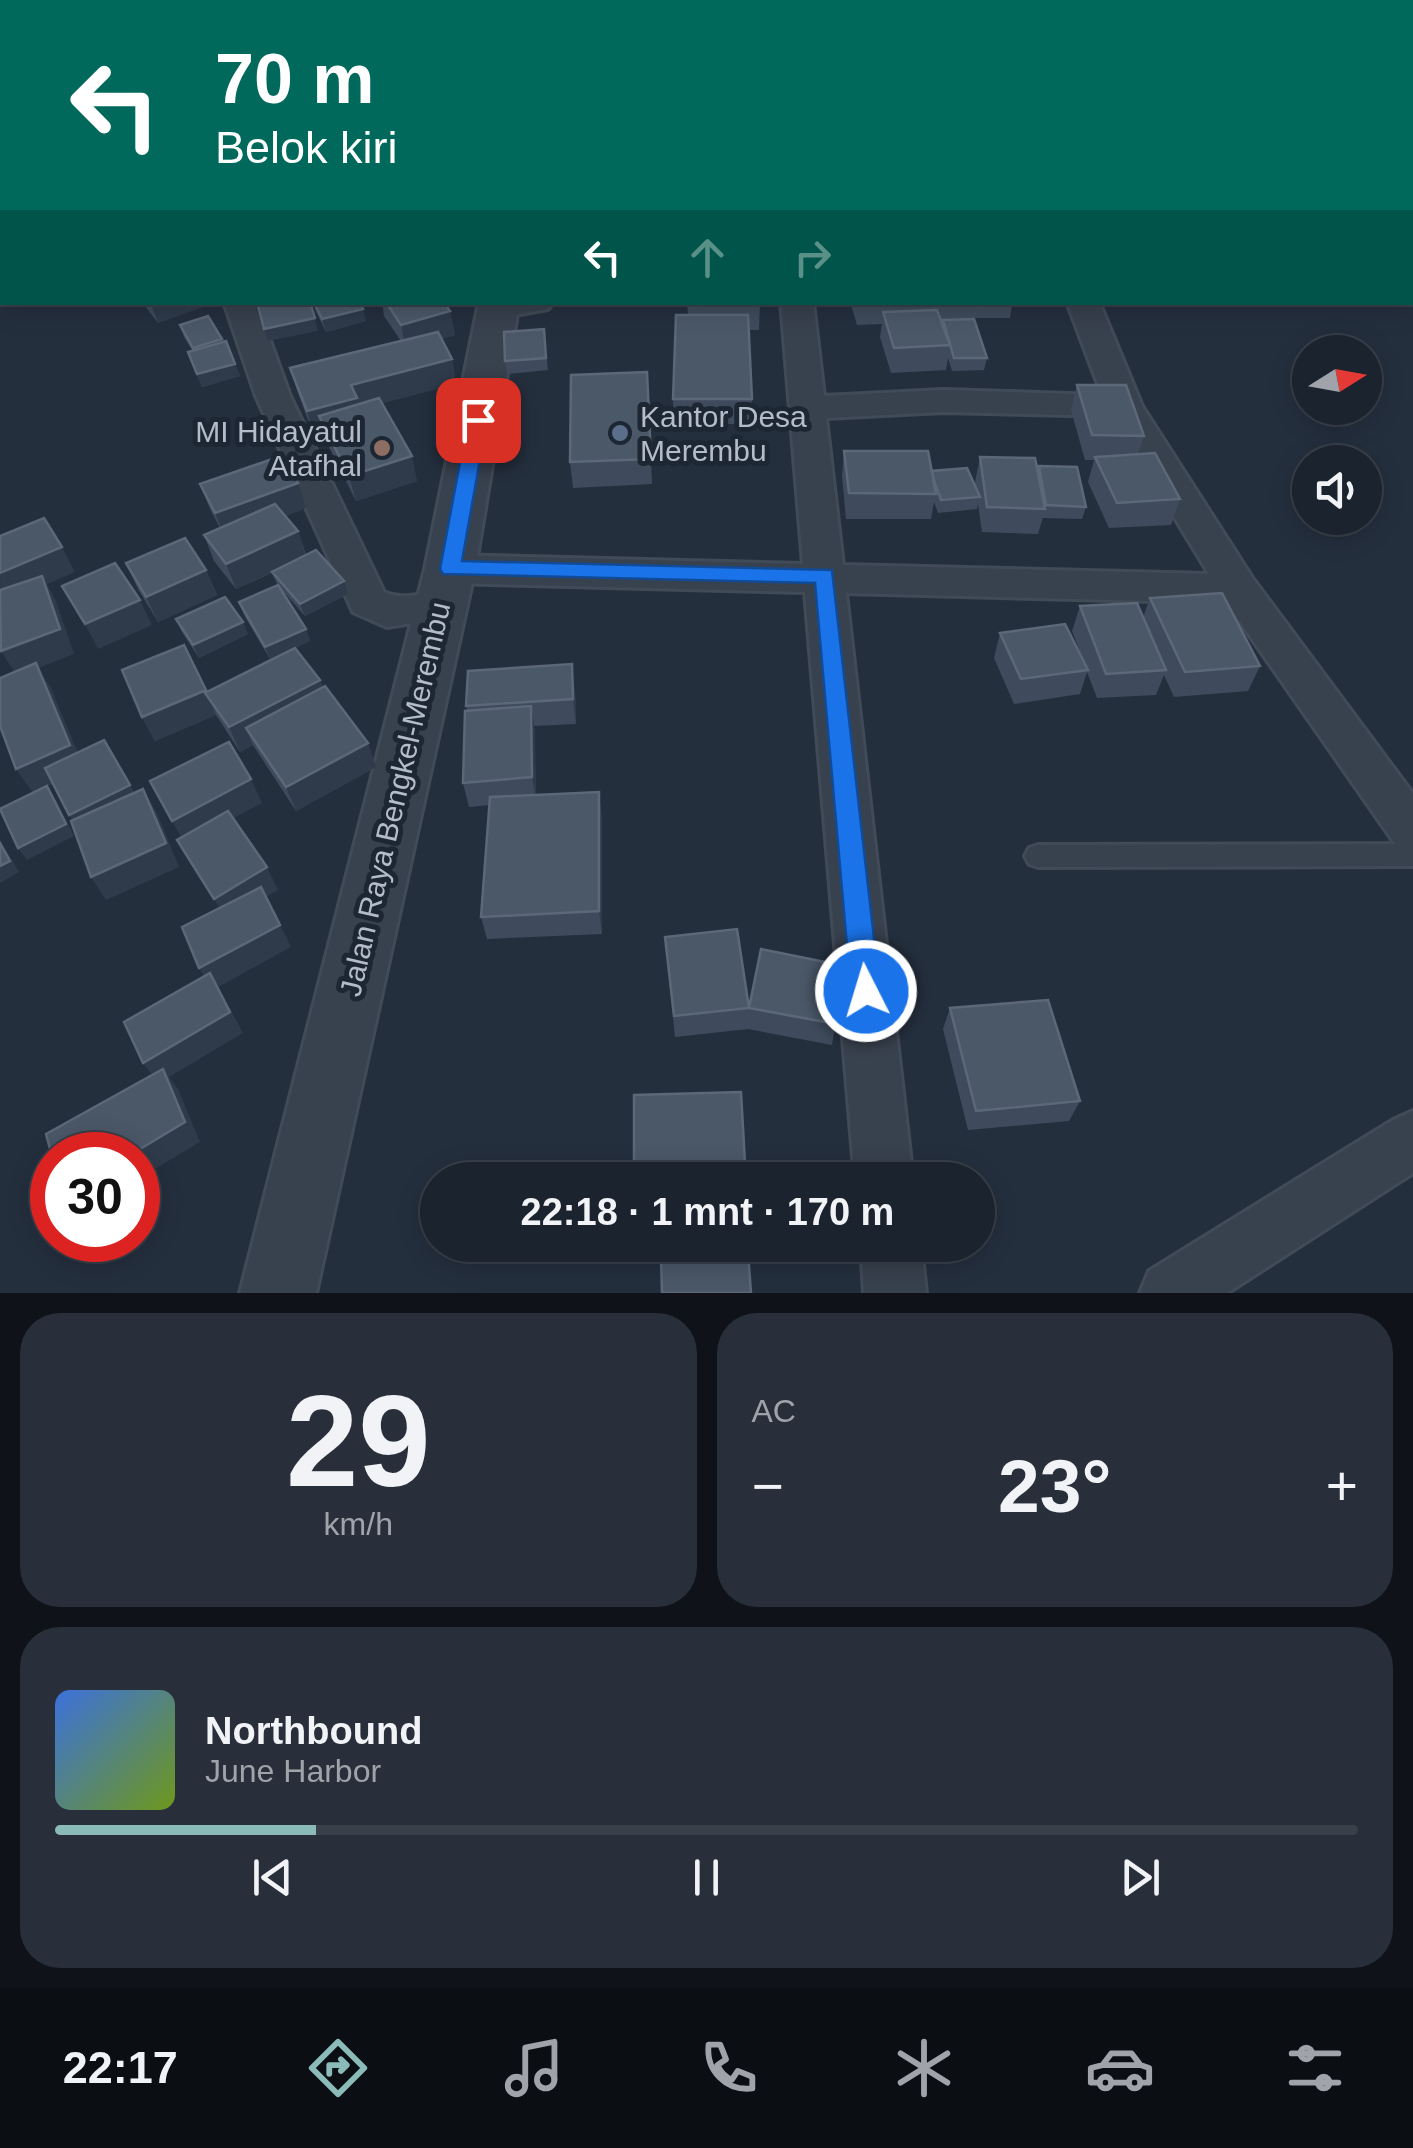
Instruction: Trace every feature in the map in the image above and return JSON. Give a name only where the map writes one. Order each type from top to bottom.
[{"type":"street","points":[[241,305],[274,396],[368,602],[386,612],[446,587],[825,576],[1240,589]]},
{"type":"street","name":"Jalan Raya Bengkel-Merembu","points":[[278,1293],[511,305]]},
{"type":"street","points":[[797,305],[882,1162]]},
{"type":"street","points":[[1084,305],[1124,406],[1240,589],[1413,831]]},
{"type":"street","points":[[808,408],[943,401],[1124,406]]},
{"type":"street","points":[[1171,1293],[1413,1140]]},
{"type":"street","points":[[892,1262],[895,1293]]},
{"type":"lane","points":[[1038,856],[1413,855]]},
{"type":"building","points":[[311,305],[315,318],[264,329],[258,306]]},
{"type":"building","points":[[315,305],[361,305],[363,309],[322,319]]},
{"type":"building","points":[[388,305],[446,305],[450,311],[401,325]]},
{"type":"building","points":[[937,310],[950,345],[894,348],[883,312]]},
{"type":"building","points":[[676,315],[748,315],[752,399],[673,399]]},
{"type":"building","points":[[208,316],[222,339],[193,348],[180,325]]},
{"type":"building","points":[[974,319],[987,358],[954,358],[943,320]]},
{"type":"building","points":[[544,329],[546,358],[505,361],[504,332]]},
{"type":"building","points":[[438,332],[452,359],[351,385],[357,398],[307,411],[290,368]]},
{"type":"building","points":[[226,341],[235,364],[197,374],[188,352]]},
{"type":"building","points":[[647,372],[651,459],[570,462],[571,375]]},
{"type":"building","points":[[1077,385],[1126,385],[1144,436],[1092,435]]},
{"type":"building","points":[[379,398],[412,456],[349,476],[319,416]]},
{"type":"building","points":[[844,451],[928,451],[936,494],[849,493]]},
{"type":"building","points":[[1155,453],[1180,499],[1117,503],[1095,457]]},
{"type":"building","points":[[281,456],[298,483],[215,513],[200,484]]},
{"type":"building","points":[[980,457],[1035,458],[1045,509],[987,507]]},
{"type":"building","points":[[1039,466],[1077,467],[1086,507],[1046,505]]},
{"type":"building","points":[[967,468],[980,497],[941,500],[932,471]]},
{"type":"building","points":[[275,504],[298,531],[226,564],[204,535]]},
{"type":"building","points":[[44,518],[62,547],[0,573],[0,536]]},
{"type":"building","points":[[185,538],[206,570],[146,597],[126,563]]},
{"type":"building","points":[[316,550],[344,581],[300,604],[272,572]]},
{"type":"building","points":[[115,563],[140,600],[85,624],[62,586]]},
{"type":"building","points":[[42,576],[60,629],[1,651],[0,590]]},
{"type":"building","points":[[278,585],[306,629],[265,647],[239,602]]},
{"type":"building","points":[[1222,593],[1260,666],[1185,672],[1150,598]]},
{"type":"building","points":[[225,597],[243,622],[193,645],[176,619]]},
{"type":"building","points":[[1137,603],[1166,670],[1106,674],[1080,606]]},
{"type":"building","points":[[1065,624],[1088,670],[1021,679],[1000,633]]},
{"type":"building","points":[[184,645],[206,690],[142,717],[122,670]]},
{"type":"building","points":[[295,648],[320,680],[229,727],[205,693]]},
{"type":"building","points":[[36,663],[70,745],[16,769],[0,726],[0,678]]},
{"type":"building","points":[[572,664],[573,699],[466,706],[468,671]]},
{"type":"building","points":[[325,686],[368,743],[286,787],[246,728]]},
{"type":"building","points":[[531,706],[532,777],[463,783],[465,711]]},
{"type":"building","points":[[104,740],[130,785],[69,815],[45,768]]},
{"type":"building","points":[[229,742],[251,779],[172,821],[150,781]]},
{"type":"building","points":[[47,786],[66,824],[18,848],[0,809]]},
{"type":"building","points":[[143,789],[166,843],[91,877],[71,821]]},
{"type":"building","points":[[599,792],[599,911],[481,917],[490,797]]},
{"type":"building","points":[[228,811],[267,867],[214,899],[177,840]]},
{"type":"building","points":[[0,843],[10,861],[0,866]]},
{"type":"building","points":[[261,887],[280,925],[199,968],[182,927]]},
{"type":"building","points":[[737,929],[749,1008],[674,1016],[665,937]]},
{"type":"building","points":[[761,949],[845,966],[836,1024],[749,1008]]},
{"type":"building","points":[[210,973],[230,1012],[143,1063],[124,1022]]},
{"type":"building","points":[[1048,1000],[1080,1101],[976,1111],[950,1008]]},
{"type":"building","points":[[163,1069],[185,1122],[160,1137],[160,1132],[50,1132]]},
{"type":"building","points":[[741,1092],[745,1162],[634,1162],[634,1095]]},
{"type":"building","points":[[661,1262],[749,1262],[751,1293],[662,1293]]},
{"type":"place","name":"Kantor Desa Merembu","points":[[620,433]]},
{"type":"place","name":"MI Hidayatul Atafhal","points":[[382,448]]},
{"type":"route","points":[[478,420],[450,569],[825,576],[866,991]]}]
